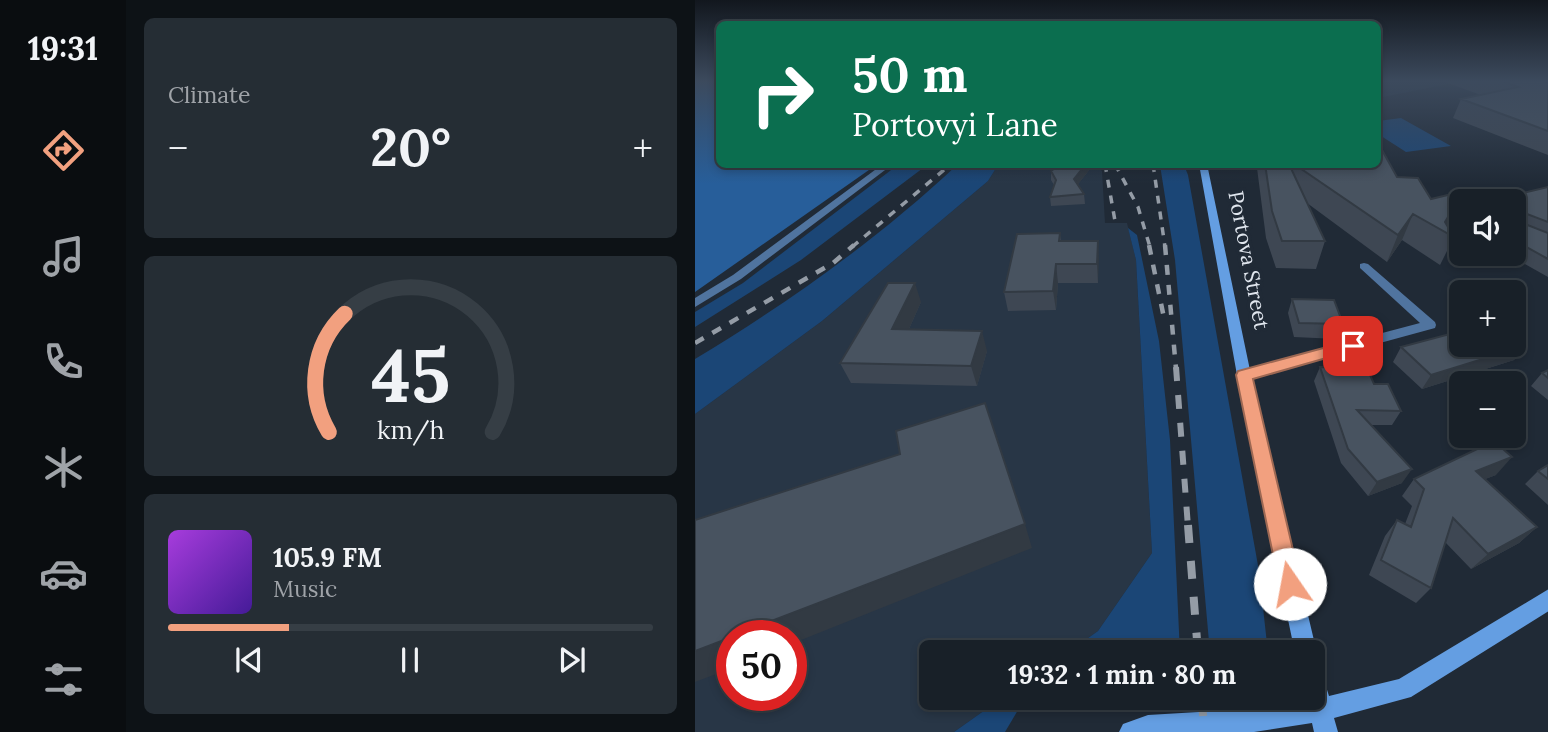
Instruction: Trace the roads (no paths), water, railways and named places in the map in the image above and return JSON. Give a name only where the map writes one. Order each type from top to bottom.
[{"type":"main road","name":"Portova Street","points":[[1204,168],[1244,375],[1303,640]]},
{"type":"main road","points":[[1131,732],[1148,727],[1249,721],[1323,721],[1404,689],[1548,599]]},
{"type":"street","points":[[695,303],[737,277],[884,168]]},
{"type":"street","points":[[1244,375],[1430,325],[1364,266]]},
{"type":"railway","points":[[852,247],[946,168]]},
{"type":"railway","points":[[1106,168],[1115,221]]},
{"type":"railway","points":[[1117,168],[1138,207],[1150,247]]},
{"type":"railway","points":[[1154,168],[1165,247]]},
{"type":"railway","points":[[695,343],[833,263],[854,245]]},
{"type":"railway","points":[[1149,245],[1164,318]]},
{"type":"railway","points":[[1165,245],[1176,369]]},
{"type":"railway","points":[[1176,367],[1188,527]]},
{"type":"railway","points":[[1188,525],[1197,640]]},
{"type":"railway","points":[[1203,710],[1204,732]]}]
